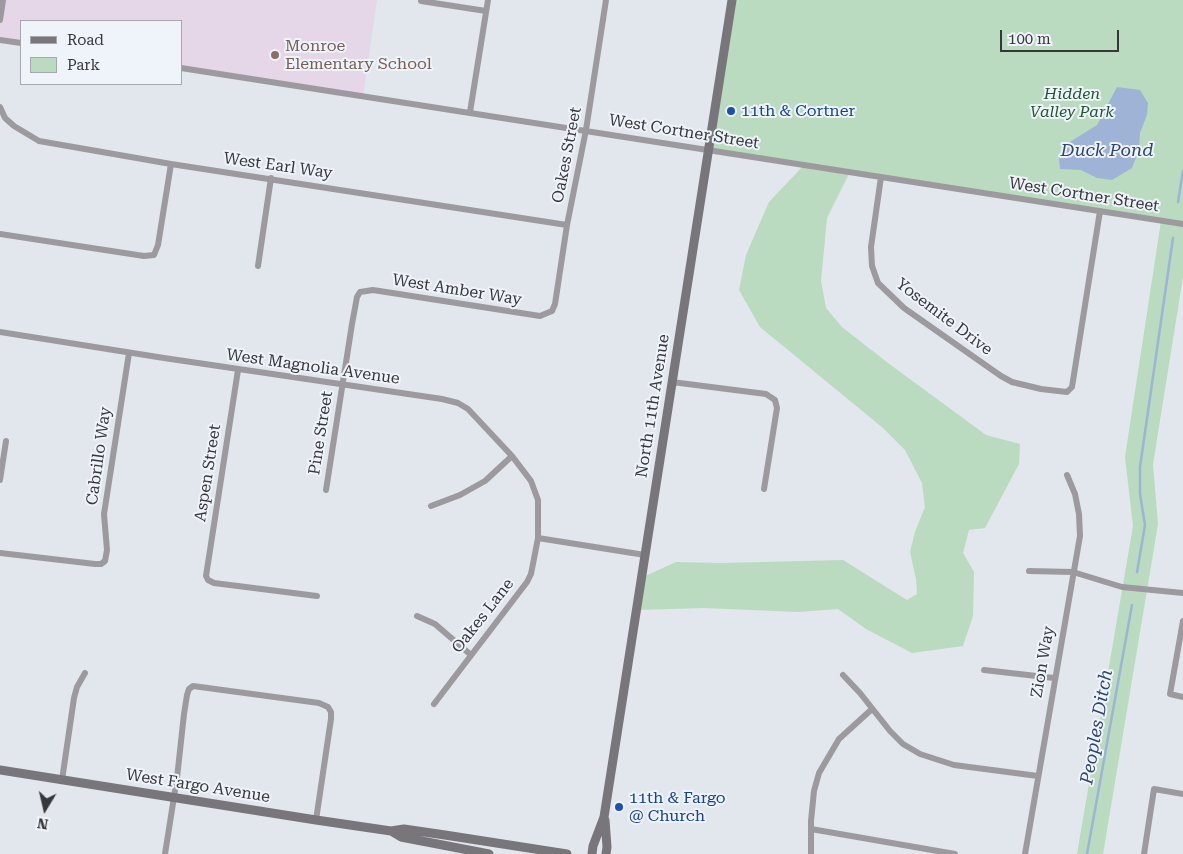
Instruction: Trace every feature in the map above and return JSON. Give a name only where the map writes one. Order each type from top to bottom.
[{"type":"main road","name":"North 11th Avenue","points":[[592,854],[593,846],[604,817],[732,0]]},
{"type":"main road","name":"West Fargo Avenue","points":[[0,770],[390,831],[410,830],[567,854]]},
{"type":"main road","name":"North 11th Avenue","points":[[604,817],[606,854]]},
{"type":"main road","name":"West Fargo Avenue","points":[[390,831],[402,837],[489,854]]},
{"type":"street","points":[[0,20],[3,0]]},
{"type":"street","points":[[470,112],[488,0]]},
{"type":"street","name":"Oakes Street","points":[[550,313],[555,304],[567,225],[586,130],[606,0]]},
{"type":"street","points":[[421,1],[486,12]]},
{"type":"street","points":[[0,40],[20,43]]},
{"type":"street","name":"West Cortner Street","points":[[182,68],[1183,224]]},
{"type":"street","name":"West Earl Way","points":[[0,107],[2,119],[39,141],[171,164],[567,225]]},
{"type":"street","points":[[0,234],[144,256],[154,255],[158,245],[171,164]]},
{"type":"street","name":"Yosemite Drive","points":[[882,177],[871,247],[872,266],[878,283],[904,308],[1012,382],[1041,389],[1061,392],[1070,391],[1072,386],[1100,211]]},
{"type":"street","points":[[258,266],[271,178]]},
{"type":"street","name":"West Amber Way","points":[[360,292],[374,290],[530,315],[540,316],[550,313]]},
{"type":"street","name":"Pine Street","points":[[326,490],[355,306],[360,292]]},
{"type":"street","name":"West Magnolia Avenue","points":[[0,332],[238,370],[442,399],[458,404],[468,410],[521,467],[535,491],[538,509],[538,538]]},
{"type":"street","name":"Cabrillo Way","points":[[0,553],[95,564],[103,563],[107,556],[104,514],[129,353]]},
{"type":"street","name":"Aspen Street","points":[[238,370],[206,571],[208,580],[214,583],[316,596]]},
{"type":"street","points":[[672,382],[766,394],[775,400],[777,408],[764,489]]},
{"type":"street","points":[[0,480],[6,440]]},
{"type":"street","points":[[431,506],[460,495],[485,481],[512,456]]},
{"type":"street","name":"Zion Way","points":[[1025,854],[1080,536],[1079,514],[1075,494],[1067,475]]},
{"type":"street","points":[[538,538],[645,555]]},
{"type":"street","name":"Oakes Lane","points":[[434,704],[527,582],[538,538]]},
{"type":"street","points":[[1029,571],[1073,572],[1122,587],[1183,593]]},
{"type":"street","points":[[417,616],[435,624],[471,655]]},
{"type":"street","points":[[1183,621],[1170,694],[1183,697]]},
{"type":"street","points":[[984,670],[1054,678]]},
{"type":"street","points":[[62,780],[74,698],[77,687],[85,673]]},
{"type":"street","points":[[843,675],[903,744],[927,758],[954,765],[1038,776]]},
{"type":"street","points":[[165,854],[187,695],[191,687],[197,685],[318,703],[328,707],[331,712],[331,718],[316,820]]},
{"type":"street","points":[[811,854],[811,821],[814,791],[819,773],[839,739],[872,710]]},
{"type":"street","points":[[1144,854],[1154,788],[1183,794]]},
{"type":"street","points":[[812,829],[955,854]]},
{"type":"shaded area","name":"Monroe Elementary School","points":[[3,0],[377,0],[363,96],[182,68],[182,20],[20,20],[20,43],[0,40]]},
{"type":"green space","name":"Hidden Valley Park","points":[[732,0],[1183,0],[1183,277],[1153,464],[1158,524],[1103,854],[1077,854],[1133,526],[1125,457],[1161,221],[850,172],[827,218],[821,281],[826,308],[842,327],[986,435],[1020,444],[1019,464],[985,528],[969,530],[963,553],[974,572],[973,616],[963,646],[912,653],[866,629],[838,609],[798,612],[704,608],[636,610],[641,578],[676,562],[720,563],[843,560],[907,600],[917,594],[910,552],[915,532],[925,507],[922,483],[905,450],[883,428],[760,327],[739,290],[746,255],[769,202],[804,165],[708,150]]},
{"type":"water","name":"Duck Pond","points":[[1117,87],[1140,90],[1148,103],[1147,115],[1140,133],[1139,150],[1132,168],[1112,180],[1097,178],[1081,170],[1060,169],[1059,158],[1065,145],[1097,125]]},
{"type":"waterway","points":[[1178,202],[1183,171]]},
{"type":"waterway","points":[[1137,572],[1145,525],[1140,494],[1140,467],[1173,238]]},
{"type":"waterway","name":"Peoples Ditch","points":[[1087,854],[1132,605]]},
{"type":"place","name":"Monroe Elementary School","points":[[275,55]]},
{"type":"place","name":"11th & Cortner","points":[[731,111]]},
{"type":"place","name":"11th & Fargo @ Church","points":[[619,807]]}]
